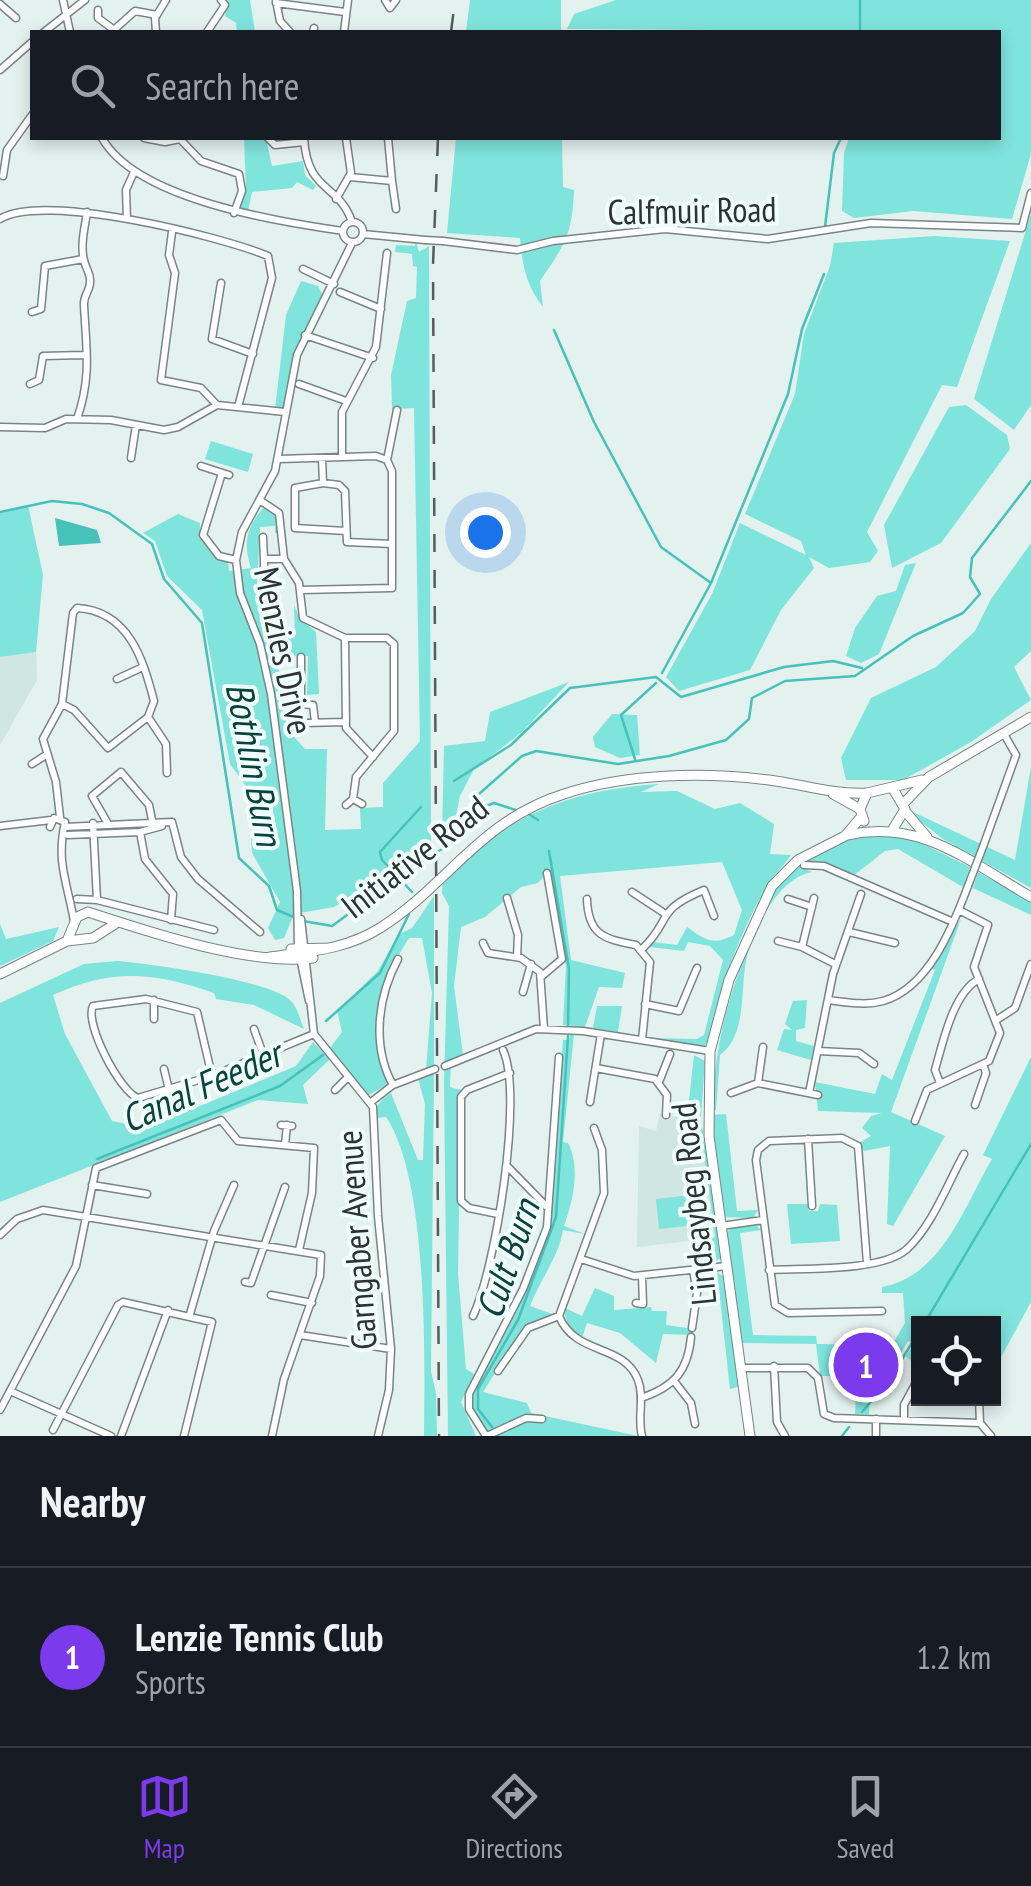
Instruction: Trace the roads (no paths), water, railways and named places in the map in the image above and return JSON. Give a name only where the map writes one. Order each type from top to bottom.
[{"type":"main road","points":[[1031,717],[929,778],[893,788],[881,786],[867,793],[861,813],[874,830],[893,829],[933,842],[1031,897]]},
{"type":"main road","name":"Initiative Road","points":[[98,918],[281,962],[379,928],[480,838],[528,808],[563,794],[634,780],[734,778],[867,793]]},
{"type":"main road","points":[[893,829],[904,806],[929,778]]},
{"type":"main road","points":[[893,788],[933,842]]},
{"type":"main road","name":"Initiative Road","points":[[826,791],[861,813]]},
{"type":"main road","name":"Lindsaybeg Road","points":[[845,836],[861,813]]},
{"type":"main road","name":"Lindsaybeg Road","points":[[750,1436],[709,1136],[710,1051],[734,965],[772,886],[798,860],[845,836],[874,830]]},
{"type":"main road","points":[[68,941],[83,913],[98,918],[101,930]]},
{"type":"main road","points":[[0,974],[68,941],[93,938],[115,924]]},
{"type":"main road","points":[[74,926],[83,939]]},
{"type":"street","points":[[63,0],[69,30]]},
{"type":"street","points":[[47,30],[85,0]]},
{"type":"street","points":[[156,30],[157,15],[166,0]]},
{"type":"street","points":[[208,30],[224,5],[222,0]]},
{"type":"street","points":[[346,30],[348,0]]},
{"type":"street","points":[[385,0],[390,8],[396,0]]},
{"type":"street","points":[[288,30],[280,21],[276,1],[345,12]]},
{"type":"street","points":[[0,4],[16,18]]},
{"type":"street","points":[[98,10],[98,18],[116,30],[135,10],[157,15]]},
{"type":"street","points":[[0,70],[30,44]]},
{"type":"street","points":[[3,176],[3,148],[30,117]]},
{"type":"street","points":[[104,140],[134,172],[234,214],[343,231],[352,243],[363,234],[310,172],[304,140],[274,145],[270,140]]},
{"type":"street","points":[[181,140],[201,161],[238,174],[242,191],[234,214]]},
{"type":"street","points":[[336,199],[350,177],[346,140]]},
{"type":"street","points":[[388,140],[396,210]]},
{"type":"street","points":[[127,219],[126,190],[134,172]]},
{"type":"street","points":[[350,177],[392,181]]},
{"type":"street","name":"Calfmuir Road","points":[[363,234],[517,250],[552,241],[666,229],[768,238],[886,222],[1022,228],[1031,194]]},
{"type":"street","points":[[77,419],[88,392],[89,361],[84,355],[88,322],[84,301],[91,281],[84,260],[87,212]]},
{"type":"street","points":[[0,219],[17,214],[87,212],[148,220],[172,232],[246,248],[272,262],[238,407]]},
{"type":"street","points":[[343,231],[352,222]]},
{"type":"street","points":[[172,232],[169,255],[175,273],[161,380],[200,388],[217,405]]},
{"type":"street","name":"Menzies Drive","points":[[302,954],[268,672],[240,592],[236,560],[242,532],[262,501],[279,459],[285,412],[306,334],[352,243]]},
{"type":"street","points":[[342,457],[341,420],[346,402],[372,358],[387,253]]},
{"type":"street","points":[[32,312],[45,311],[44,266],[84,260]]},
{"type":"street","points":[[304,270],[334,284]]},
{"type":"street","points":[[221,283],[212,339],[253,354]]},
{"type":"street","points":[[340,292],[381,309]]},
{"type":"street","points":[[219,294],[228,296]]},
{"type":"street","points":[[306,334],[372,358]]},
{"type":"street","points":[[30,384],[42,382],[43,356],[84,355]]},
{"type":"street","points":[[299,384],[346,402]]},
{"type":"street","points":[[0,426],[45,428],[66,418],[178,427],[217,405],[285,412]]},
{"type":"street","points":[[386,460],[392,448],[397,410]]},
{"type":"street","points":[[131,458],[136,425]]},
{"type":"street","points":[[322,458],[323,483]]},
{"type":"street","points":[[279,459],[386,460]]},
{"type":"street","points":[[300,590],[389,590],[392,472],[386,460]]},
{"type":"street","points":[[201,466],[225,474],[203,535],[219,556],[236,560]]},
{"type":"street","points":[[346,531],[294,528],[295,488],[323,483],[344,488],[346,531],[351,544],[392,544]]},
{"type":"street","points":[[262,501],[279,513],[284,559],[300,590],[304,618],[345,638],[390,638],[394,644],[394,731],[354,781],[350,802],[362,804]]},
{"type":"street","points":[[263,537],[264,582]]},
{"type":"street","points":[[264,559],[284,559]]},
{"type":"street","points":[[62,704],[74,710],[106,748],[148,717],[154,701],[135,641],[101,612],[77,608],[72,613],[62,704],[44,734],[59,804],[62,874],[74,926]]},
{"type":"street","points":[[345,638],[345,722],[352,738],[373,757]]},
{"type":"street","points":[[301,657],[304,719],[345,722]]},
{"type":"street","points":[[118,679],[123,668],[143,667]]},
{"type":"street","points":[[285,703],[313,705],[314,722]]},
{"type":"street","points":[[148,717],[166,744],[166,770]]},
{"type":"street","points":[[828,1000],[871,1004],[895,996],[928,964],[959,910],[1016,755],[1004,734]]},
{"type":"street","points":[[32,764],[46,754]]},
{"type":"street","points":[[107,822],[92,796],[121,772],[149,805],[152,820]]},
{"type":"street","points":[[59,827],[172,822],[181,857],[212,892],[260,932]]},
{"type":"street","points":[[93,823],[97,900]]},
{"type":"street","points":[[0,826],[38,824],[93,835],[140,832],[162,826]]},
{"type":"street","points":[[140,832],[145,860],[172,894],[171,920]]},
{"type":"street","points":[[804,865],[824,866],[885,889],[953,922]]},
{"type":"street","points":[[542,976],[562,959],[545,879]]},
{"type":"street","points":[[642,949],[664,913],[703,886],[714,916]]},
{"type":"street","points":[[632,897],[664,913]]},
{"type":"street","points":[[507,898],[504,908],[518,935],[517,957]]},
{"type":"street","points":[[795,898],[813,902],[802,947]]},
{"type":"street","points":[[77,899],[97,900],[214,930]]},
{"type":"street","points":[[737,1080],[735,1091],[758,1084],[814,1094],[828,1000],[836,964],[850,932],[856,899]]},
{"type":"street","points":[[585,903],[590,924],[600,936],[642,949],[650,962],[642,1040]]},
{"type":"street","points":[[72,908],[83,913]]},
{"type":"street","points":[[915,1121],[928,1090],[989,1061],[1000,1033],[998,1019],[974,967],[988,925],[959,910]]},
{"type":"street","points":[[850,932],[874,942],[890,939]]},
{"type":"street","points":[[778,941],[786,948],[802,947],[836,964]]},
{"type":"street","points":[[483,943],[485,956],[517,957],[542,976],[544,1029]]},
{"type":"street","name":"Garngaber Avenue","points":[[302,954],[314,1034],[371,1102],[392,1348],[389,1390],[378,1436]]},
{"type":"street","points":[[394,1085],[379,1060],[379,1028],[389,976],[398,958]]},
{"type":"street","points":[[522,992],[531,964]]},
{"type":"street","points":[[998,1019],[1015,1008],[1031,964]]},
{"type":"street","points":[[645,1004],[682,1013],[694,972]]},
{"type":"street","points":[[940,1083],[935,1070],[943,1044],[964,989],[979,979]]},
{"type":"street","points":[[154,1000],[154,1019]]},
{"type":"street","points":[[212,1076],[197,1012],[154,1000],[93,1006],[91,1026],[131,1097],[170,1090],[212,1076],[314,1034]]},
{"type":"street","points":[[254,1029],[263,1054]]},
{"type":"street","points":[[445,1066],[522,1032],[544,1029],[710,1051]]},
{"type":"street","points":[[590,1102],[601,1034]]},
{"type":"street","points":[[473,1316],[484,1292],[506,1165],[510,1072],[503,1050]]},
{"type":"street","points":[[818,1051],[870,1054],[874,1064]]},
{"type":"street","points":[[758,1084],[765,1053]]},
{"type":"street","points":[[542,1419],[526,1418],[487,1436],[469,1410],[468,1394],[527,1279],[547,1227],[559,1056]]},
{"type":"street","points":[[659,1082],[667,1057]]},
{"type":"street","points":[[975,1104],[986,1073],[983,1064]]},
{"type":"street","points":[[164,1068],[170,1090]]},
{"type":"street","points":[[596,1068],[643,1074],[659,1082],[666,1094],[666,1115]]},
{"type":"street","points":[[371,1102],[394,1085],[435,1069]]},
{"type":"street","points":[[498,1214],[468,1208],[461,1201],[461,1097],[467,1090],[510,1072]]},
{"type":"street","points":[[334,1090],[347,1078]]},
{"type":"street","points":[[912,1102],[921,1105]]},
{"type":"street","points":[[0,1410],[76,1266],[96,1168],[220,1120],[238,1140],[315,1150],[312,1193],[299,1250]]},
{"type":"street","points":[[286,1145],[287,1125]]},
{"type":"street","points":[[599,1131],[604,1193],[559,1316],[580,1344],[628,1364],[639,1383],[642,1436]]},
{"type":"street","points":[[867,1263],[861,1149],[847,1138],[769,1140],[758,1150],[773,1302],[784,1312],[882,1311]]},
{"type":"street","points":[[808,1140],[812,1206]]},
{"type":"street","points":[[768,1270],[889,1260],[911,1245],[964,1154]]},
{"type":"street","points":[[506,1165],[548,1207]]},
{"type":"street","points":[[92,1185],[147,1194]]},
{"type":"street","points":[[190,1314],[212,1237],[234,1185]]},
{"type":"street","points":[[245,1282],[250,1283],[267,1245],[285,1187]]},
{"type":"street","points":[[0,1235],[35,1212],[86,1215],[322,1256],[312,1303],[284,1379],[272,1436]]},
{"type":"street","points":[[721,1226],[763,1220]]},
{"type":"street","points":[[581,1259],[642,1276],[727,1266]]},
{"type":"street","points":[[641,1398],[674,1381],[686,1365],[694,1270]]},
{"type":"street","points":[[636,1304],[643,1304],[642,1276]]},
{"type":"street","points":[[271,1295],[312,1303]]},
{"type":"street","points":[[53,1430],[118,1306],[208,1318],[214,1328],[184,1436]]},
{"type":"street","points":[[121,1436],[168,1310]]},
{"type":"street","points":[[504,1368],[528,1328],[559,1316]]},
{"type":"street","points":[[300,1334],[392,1348]]},
{"type":"street","points":[[741,1368],[774,1366],[812,1371],[818,1378],[824,1414],[980,1423]]},
{"type":"street","points":[[774,1366],[777,1422],[785,1436]]},
{"type":"street","points":[[674,1381],[690,1403],[695,1424]]},
{"type":"street","points":[[10,1391],[111,1436]]},
{"type":"street","points":[[904,1420],[904,1405],[911,1392]]},
{"type":"street","points":[[979,1406],[980,1423],[991,1436]]},
{"type":"street","points":[[876,1419],[876,1436]]},
{"type":"street","points":[[940,1436],[941,1422]]},
{"type":"waterway","points":[[860,0],[860,30]]},
{"type":"waterway","points":[[825,227],[834,153],[840,140]]},
{"type":"waterway","points":[[662,673],[711,583],[788,394],[802,329],[824,274]]},
{"type":"waterway","points":[[554,330],[594,422],[661,547],[711,583]]},
{"type":"waterway","name":"Bothlin Burn","points":[[303,921],[332,926],[421,861],[462,838],[473,823],[479,794],[522,756],[536,751],[618,764],[669,756],[726,740],[749,719],[752,698],[785,681],[855,676],[913,636],[963,613],[980,594],[970,577],[972,558],[1031,481]]},
{"type":"waterway","name":"Bothlin Burn","points":[[0,512],[52,501],[82,504],[109,513],[152,544],[164,579],[202,623],[239,858],[269,886],[277,910],[296,918]]},
{"type":"waterway","name":"Canal Feeder","points":[[454,781],[511,745],[570,688],[656,677],[681,697],[784,667],[833,661],[862,668]]},
{"type":"waterway","points":[[635,759],[621,715],[656,683]]},
{"type":"waterway","name":"Cult Burn","points":[[476,810],[494,803],[519,811]]},
{"type":"waterway","name":"Canal Feeder","points":[[412,892],[382,860],[380,852],[421,807]]},
{"type":"waterway","name":"Cult Burn","points":[[527,813],[538,820]]},
{"type":"waterway","name":"Cult Burn","points":[[549,851],[569,969],[568,1027]]},
{"type":"waterway","name":"Canal Feeder","points":[[326,1021],[380,973],[409,914]]},
{"type":"waterway","name":"Cult Burn","points":[[492,1427],[478,1409],[478,1389],[518,1320],[556,1217],[568,1036]]},
{"type":"waterway","name":"Canal Feeder","points":[[97,1159],[280,1086],[323,1055]]},
{"type":"waterway","name":"Cult Burn","points":[[929,1316],[1031,1144]]},
{"type":"waterway","name":"Cult Burn","points":[[862,1412],[888,1382],[911,1344]]},
{"type":"waterway","name":"Cult Burn","points":[[842,1436],[849,1427]]},
{"type":"railway","points":[[451,30],[455,0]]},
{"type":"railway","points":[[438,140],[433,265],[439,1436]]},
{"type":"place","name":"Lenzie Tennis Club","points":[[866,1365]]}]
